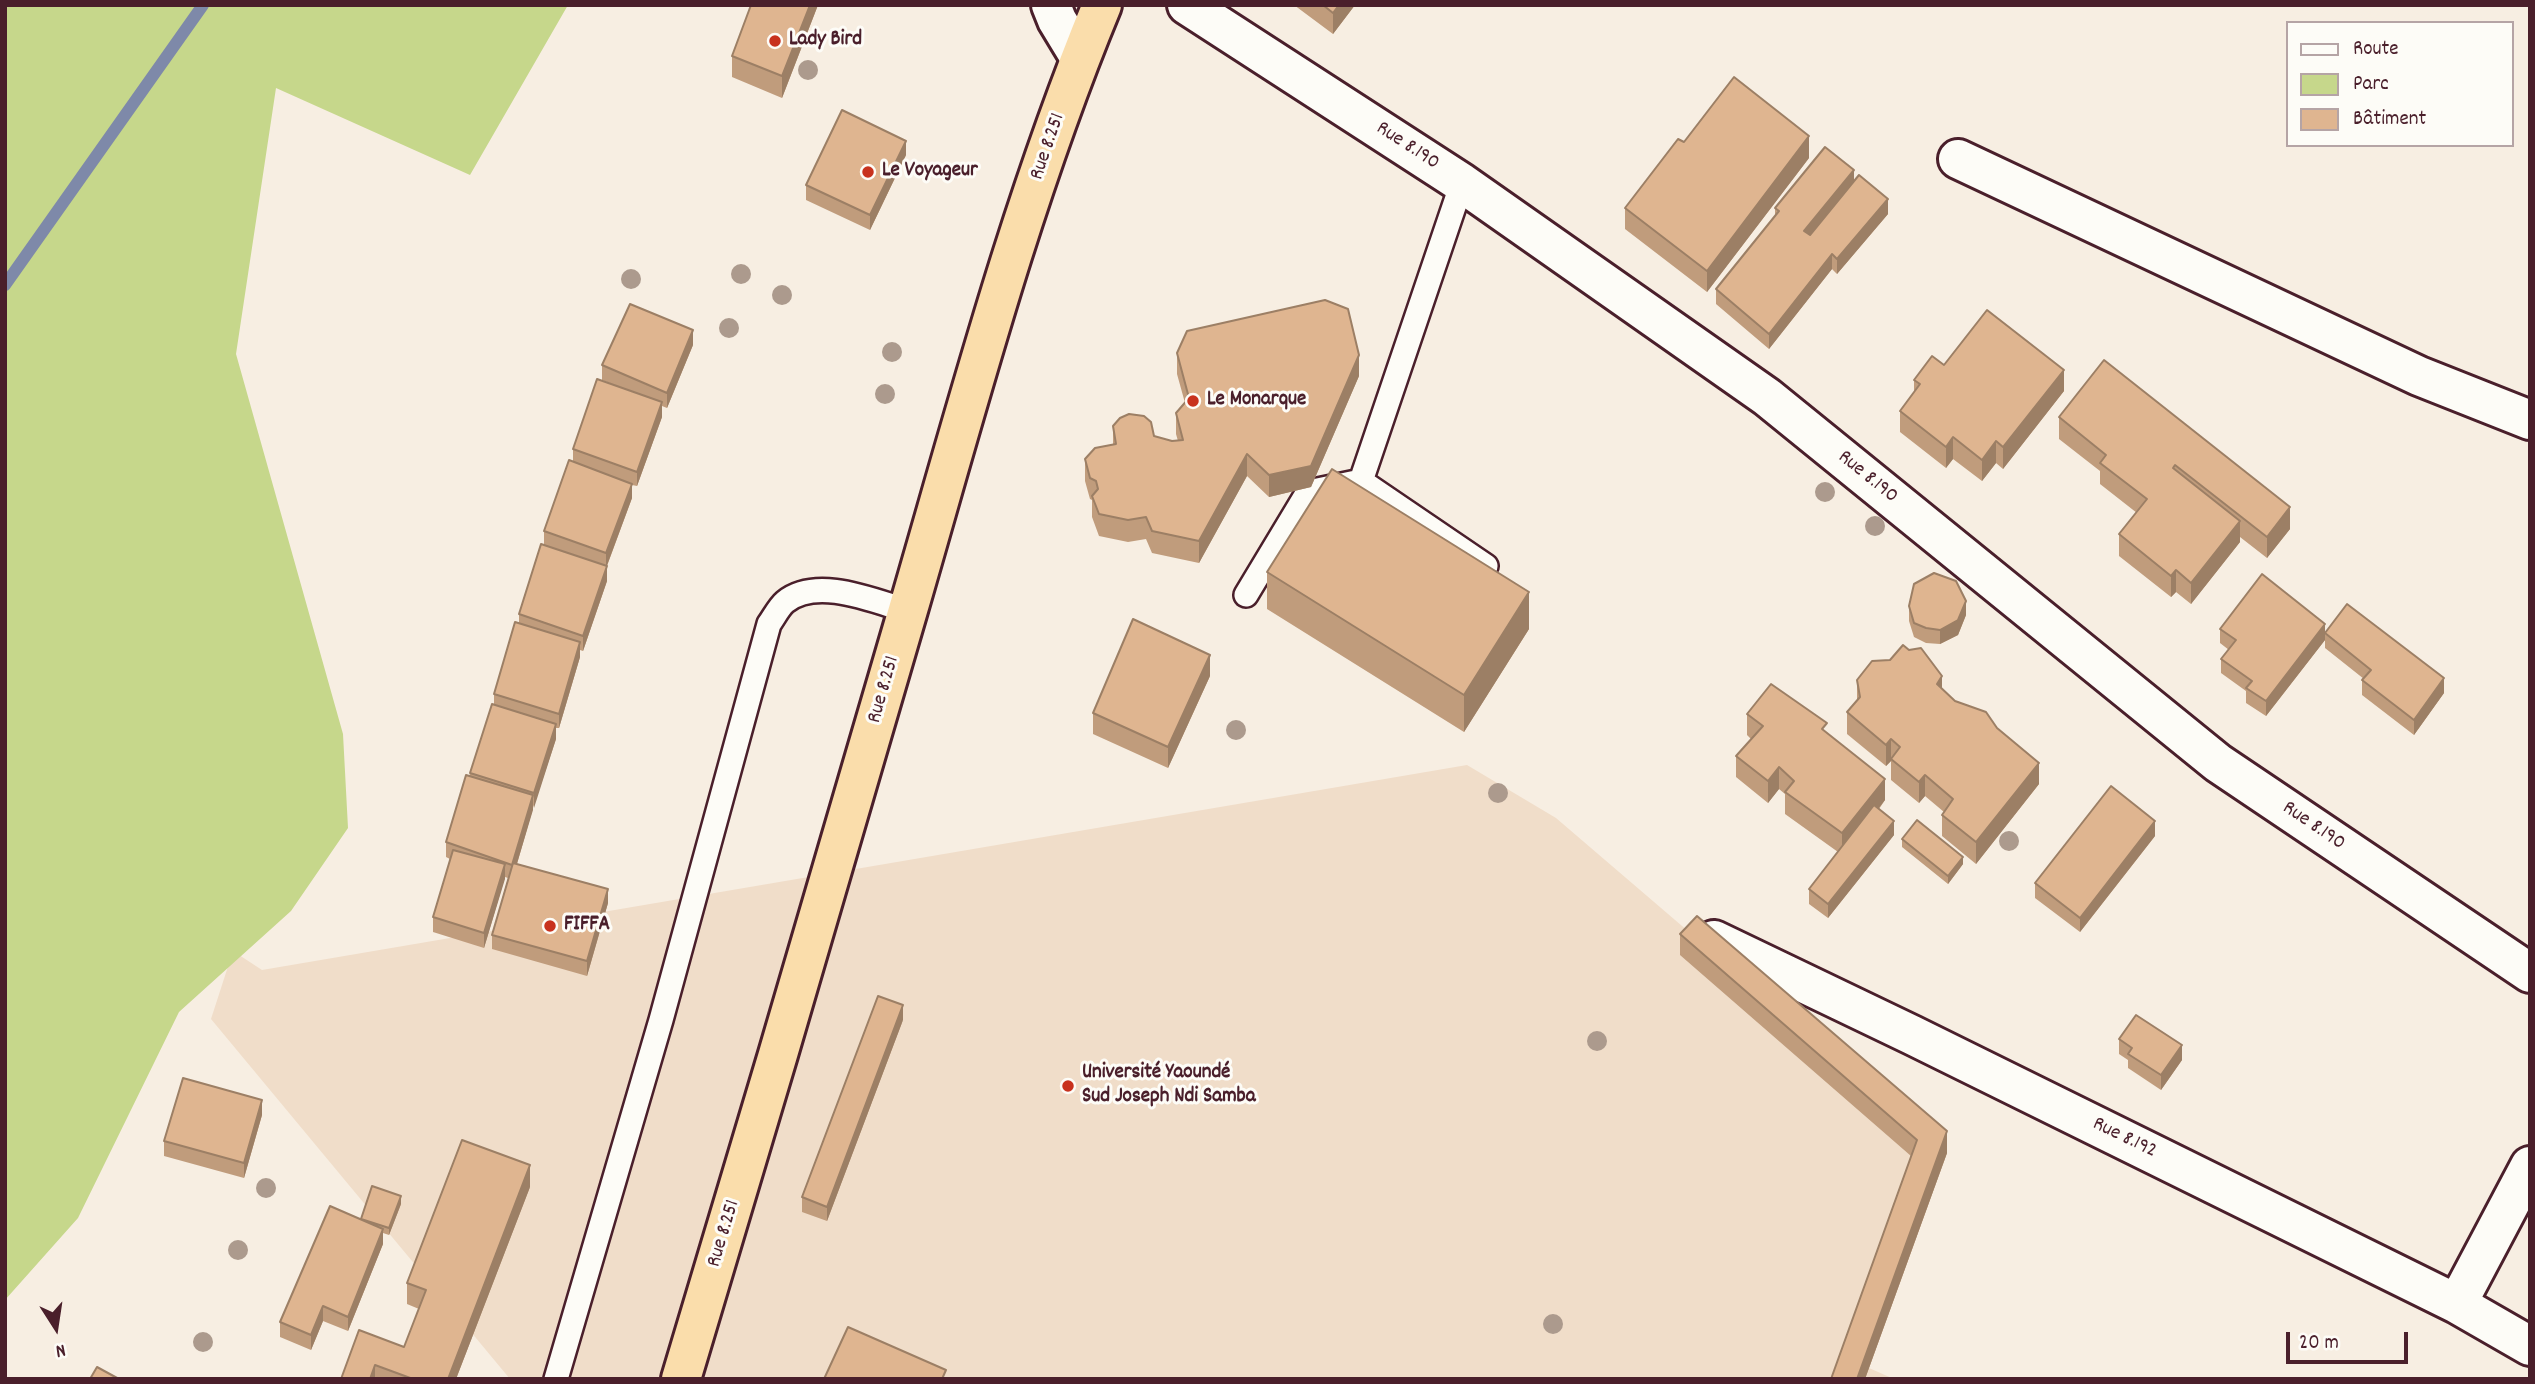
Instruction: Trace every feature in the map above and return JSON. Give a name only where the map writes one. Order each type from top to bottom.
[{"type":"highway","name":"Rue 8.251","points":[[681,1379],[984,350],[1040,172],[1080,58],[1102,5]]},
{"type":"street","points":[[1051,5],[1080,58]]},
{"type":"street","name":"Rue 8.190","points":[[1187,5],[1462,183],[1767,397],[2218,763],[2530,973]]},
{"type":"street","points":[[1958,159],[2419,376],[2530,421]]},
{"type":"street","name":"Rue 8.192","points":[[1714,940],[2457,1304],[2530,1346]]},
{"type":"street","points":[[2457,1304],[2530,1166]]},
{"type":"lane","points":[[1361,481],[1462,183]]},
{"type":"lane","points":[[1247,595],[1308,492],[1361,481],[1506,580]]},
{"type":"lane","points":[[556,1379],[661,1020],[769,624],[785,602],[806,592],[828,589],[908,611]]},
{"type":"shaded area","name":"Université Yaoundé Sud Joseph Ndi Samba","points":[[1467,765],[1556,818],[1947,1153],[1869,1368],[1894,1379],[510,1379],[211,1019],[233,951],[262,970]]},
{"type":"green space","points":[[5,5],[568,5],[470,175],[276,88],[236,354],[343,734],[348,828],[291,911],[179,1012],[78,1218],[5,1300]]},
{"type":"building","name":"Lady Bird","points":[[751,5],[810,5],[782,76],[732,56]]},
{"type":"building","points":[[1323,5],[1339,5],[1333,13]]},
{"type":"building","points":[[1734,77],[1809,136],[1707,271],[1625,208],[1678,139],[1684,142]]},
{"type":"building","points":[[842,110],[906,141],[870,215],[806,185]]},
{"type":"building","points":[[1825,147],[1854,170],[1804,231],[1810,235],[1859,175],[1888,199],[1837,259],[1832,254],[1769,334],[1716,289],[1779,211],[1775,208]]},
{"type":"building","points":[[1325,300],[1348,309],[1359,355],[1311,466],[1269,475],[1247,454],[1199,541],[1152,531],[1146,517],[1128,520],[1099,514],[1092,496],[1098,489],[1096,481],[1090,478],[1085,459],[1095,448],[1116,444],[1113,426],[1120,418],[1129,414],[1144,416],[1151,422],[1154,436],[1172,441],[1183,440],[1176,413],[1189,398],[1177,353],[1187,331]]},
{"type":"building","points":[[630,304],[693,330],[667,393],[602,365]]},
{"type":"building","points":[[1987,310],[2064,370],[2003,447],[1996,441],[1982,460],[1953,437],[1946,447],[1900,411],[1920,384],[1914,380],[1932,356],[1944,365]]},
{"type":"building","points":[[2104,360],[2290,507],[2267,537],[2175,465],[2173,468],[2240,521],[2191,583],[2176,570],[2171,576],[2119,534],[2147,499],[2100,463],[2106,455],[2059,417]]},
{"type":"building","points":[[597,379],[662,402],[637,472],[573,449]]},
{"type":"building","points":[[569,460],[632,484],[606,553],[544,531]]},
{"type":"building","points":[[1332,469],[1529,592],[1464,695],[1267,572]]},
{"type":"building","points":[[541,544],[607,566],[583,636],[519,614]]},
{"type":"building","points":[[1934,573],[1956,581],[1966,601],[1958,620],[1940,630],[1914,623],[1909,606],[1914,584]]},
{"type":"building","points":[[2262,574],[2325,624],[2266,701],[2246,688],[2252,681],[2221,659],[2236,640],[2220,629]]},
{"type":"building","points":[[2347,604],[2444,678],[2414,720],[2362,680],[2371,670],[2325,633]]},
{"type":"building","points":[[1133,619],[1210,655],[1168,747],[1093,713]]},
{"type":"building","points":[[515,622],[580,642],[559,714],[494,694]]},
{"type":"building","points":[[1903,645],[1909,650],[1921,648],[1942,676],[1937,684],[1955,701],[1986,712],[1997,728],[2039,763],[1976,842],[1942,815],[1953,799],[1925,775],[1919,782],[1891,759],[1900,747],[1891,739],[1886,745],[1847,712],[1860,697],[1857,680],[1872,661],[1890,660]]},
{"type":"building","points":[[1771,684],[1827,723],[1822,729],[1885,779],[1842,833],[1785,792],[1794,781],[1779,767],[1768,781],[1736,756],[1763,726],[1747,714]]},
{"type":"building","points":[[492,704],[556,724],[534,793],[470,773]]},
{"type":"building","points":[[466,775],[533,795],[512,865],[446,842]]},
{"type":"building","points":[[2111,786],[2155,821],[2080,918],[2035,883]]},
{"type":"building","points":[[1874,805],[1894,821],[1828,904],[1809,889]]},
{"type":"building","points":[[1917,820],[1963,857],[1948,876],[1902,839]]},
{"type":"building","points":[[453,850],[505,864],[484,933],[433,917]]},
{"type":"building","name":"FIFFA","points":[[513,863],[608,889],[587,961],[492,935]]},
{"type":"building","points":[[1697,916],[1947,1131],[1857,1379],[1831,1379],[1917,1140],[1680,934]]},
{"type":"building","points":[[878,996],[903,1005],[827,1207],[802,1197]]},
{"type":"building","points":[[2136,1015],[2182,1045],[2161,1075],[2128,1054],[2132,1048],[2119,1039]]},
{"type":"building","points":[[183,1078],[262,1100],[244,1163],[164,1141]]},
{"type":"building","points":[[462,1140],[530,1165],[448,1379],[413,1379],[375,1365],[370,1379],[341,1379],[359,1330],[404,1347],[426,1290],[407,1283]]},
{"type":"building","points":[[372,1186],[401,1196],[389,1228],[361,1219]]},
{"type":"building","points":[[330,1206],[383,1229],[348,1317],[323,1306],[311,1335],[280,1322]]},
{"type":"building","points":[[848,1327],[946,1370],[942,1379],[824,1379]]},
{"type":"building","points":[[97,1367],[119,1379],[90,1379]]},
{"type":"waterway","points":[[5,285],[203,5]]},
{"type":"place","name":"Lady Bird","points":[[775,41]]},
{"type":"place","name":"Le Voyageur","points":[[868,172]]},
{"type":"place","name":"Le Monarque","points":[[1193,401]]},
{"type":"place","name":"FIFFA","points":[[550,926]]},
{"type":"place","name":"Université Yaoundé Sud Joseph Ndi Samba","points":[[1068,1086]]}]
